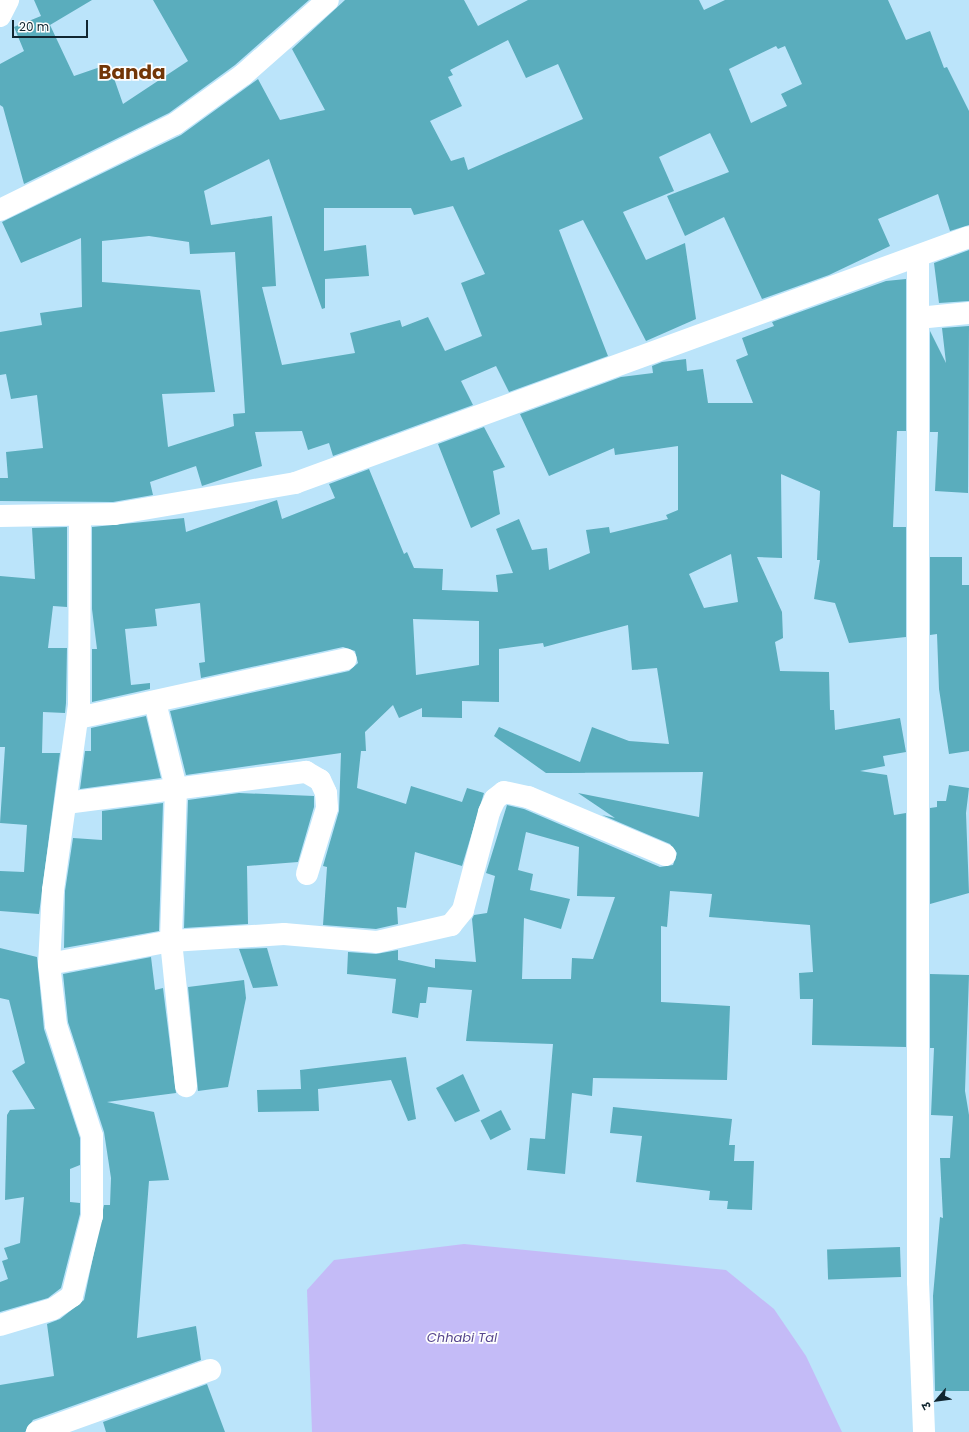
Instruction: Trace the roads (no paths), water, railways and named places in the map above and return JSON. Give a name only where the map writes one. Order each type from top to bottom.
[{"type":"street","points":[[0,16],[8,0]]},
{"type":"street","points":[[0,210],[175,124],[242,75],[328,0]]},
{"type":"street","points":[[0,516],[114,514],[295,483],[918,257],[969,236]]},
{"type":"street","points":[[918,257],[918,1282],[924,1432]]},
{"type":"street","points":[[918,318],[969,313]]},
{"type":"street","points":[[0,1325],[53,1309],[72,1296],[92,1216],[92,1136],[56,1025],[49,964],[53,890],[78,718],[80,515]]},
{"type":"street","points":[[78,718],[346,659]]},
{"type":"street","points":[[155,702],[176,788],[171,941],[186,1086]]},
{"type":"street","points":[[66,803],[292,772],[306,772],[320,780],[326,793],[327,808],[307,874]]},
{"type":"street","points":[[49,964],[171,941],[284,934],[377,942],[451,925],[462,910],[495,799],[504,792],[528,797],[665,855]]},
{"type":"street","points":[[37,1432],[210,1370]]},
{"type":"water","name":"Chhabi Tal","points":[[464,1244],[726,1270],[774,1309],[806,1356],[842,1432],[312,1432],[307,1290],[334,1260]]},
{"type":"district","name":"Banda","points":[[132,72]]}]
